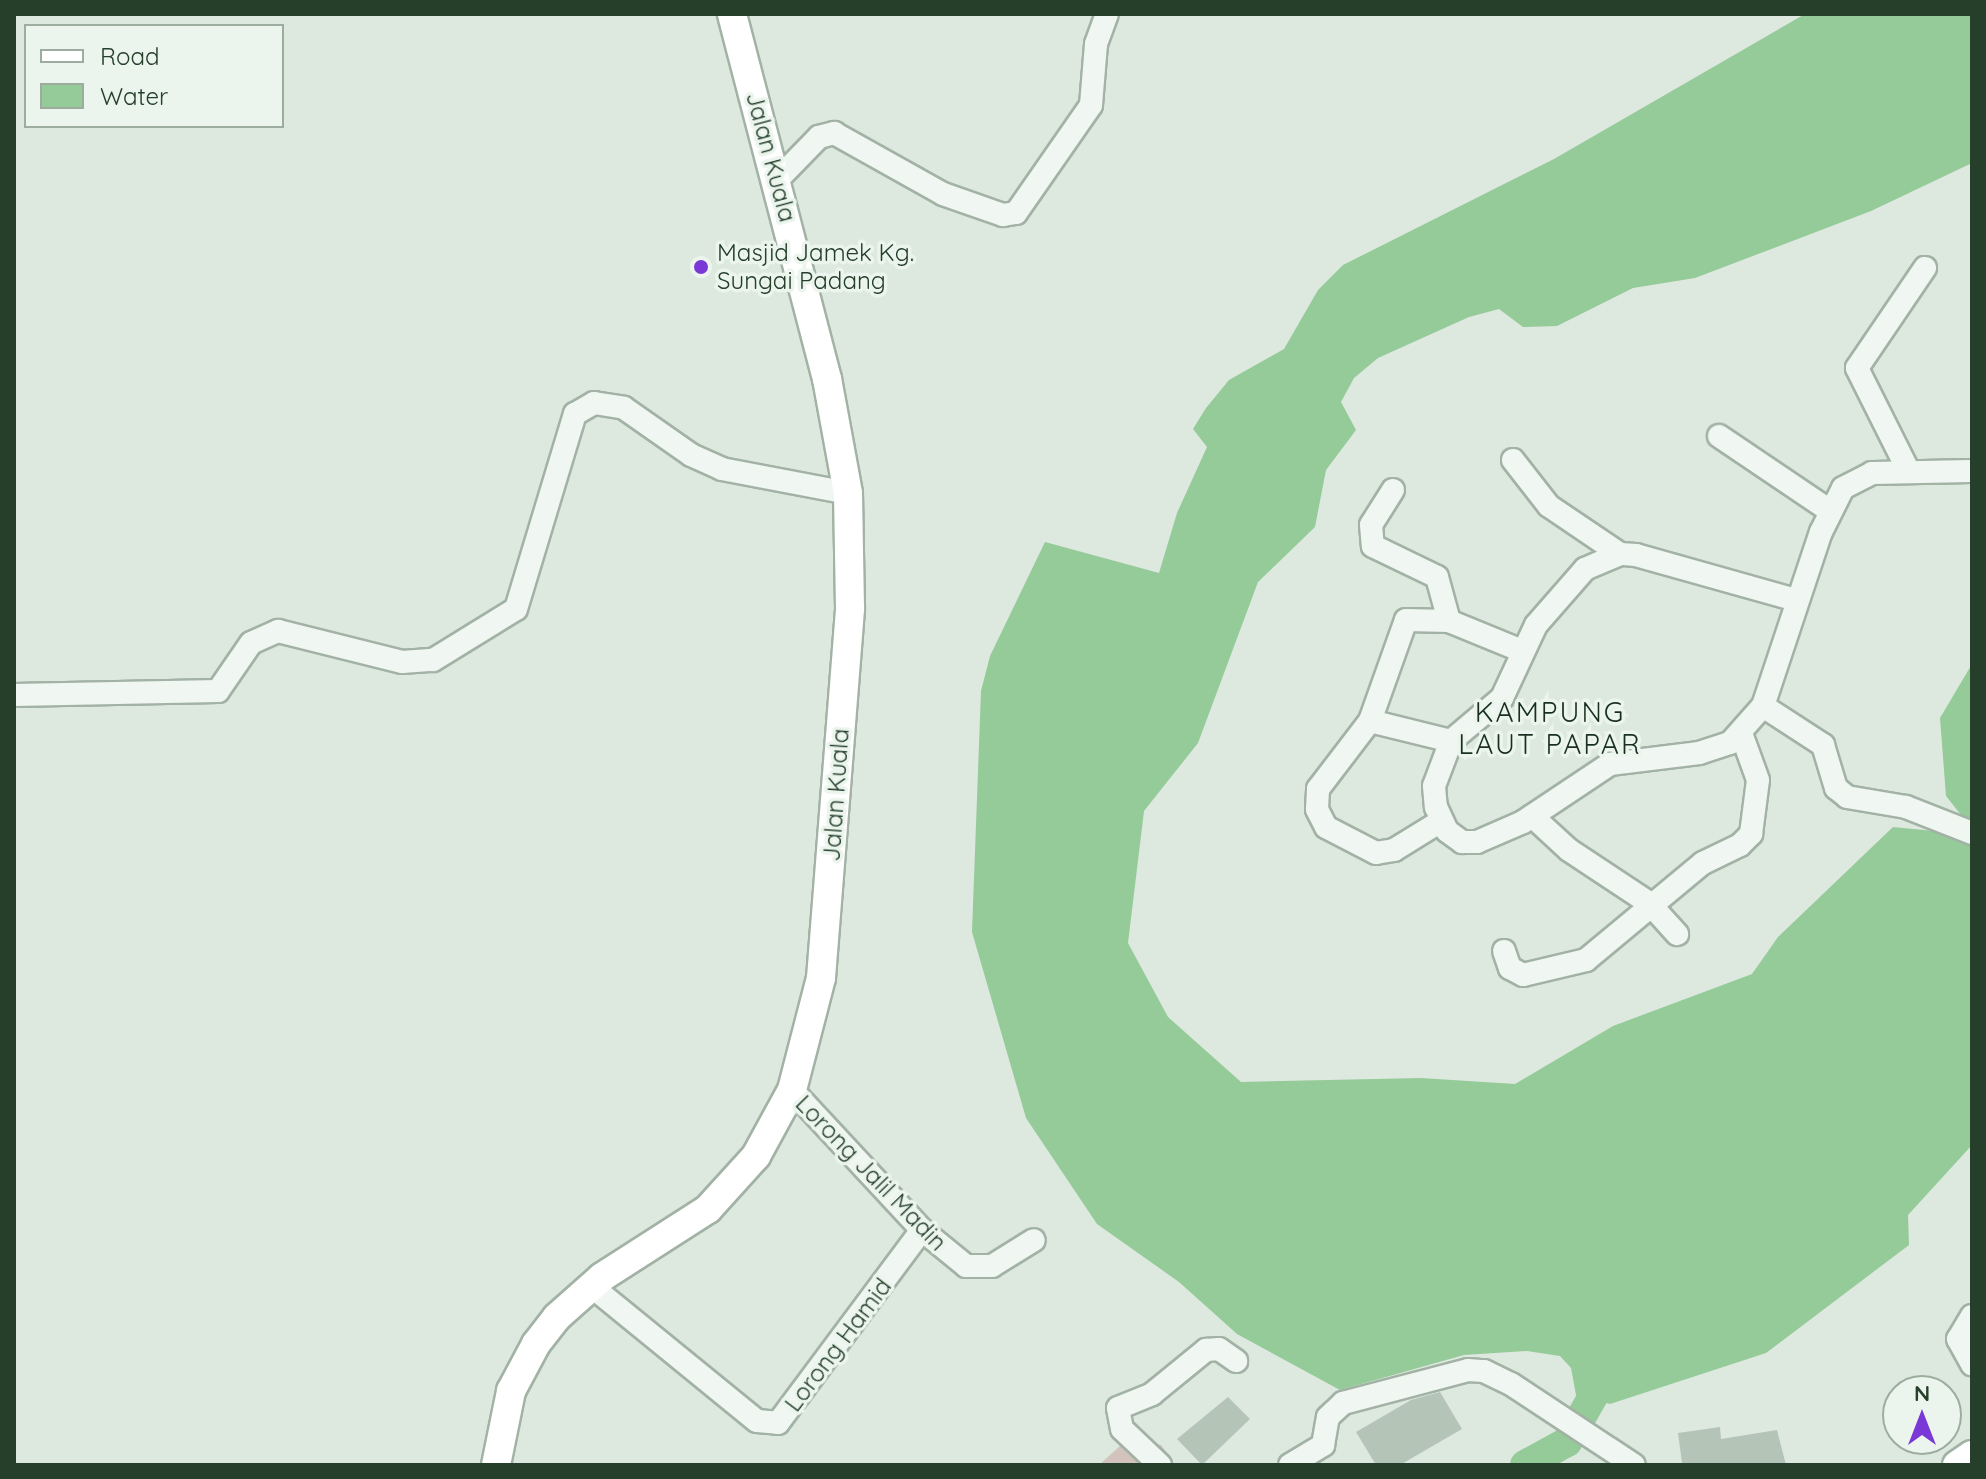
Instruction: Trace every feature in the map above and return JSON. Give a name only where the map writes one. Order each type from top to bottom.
[{"type":"main road","name":"Jalan Kuala","points":[[496,1465],[503,1417],[524,1364],[557,1317],[590,1285],[708,1209],[756,1156],[792,1090],[812,1022],[826,932],[850,608],[848,493],[836,416],[778,179],[732,14]]},
{"type":"main road","points":[[1957,1465],[1972,1455]]},
{"type":"street","points":[[778,179],[819,137],[834,133],[943,194],[1003,215],[1021,209],[1091,105],[1096,44],[1107,14]]},
{"type":"street","points":[[1908,470],[1857,368],[1925,268]]},
{"type":"street","points":[[14,695],[218,691],[251,643],[278,631],[402,662],[433,660],[516,609],[575,414],[594,403],[624,408],[691,455],[722,469],[848,493]]},
{"type":"street","points":[[1719,436],[1830,511]]},
{"type":"street","points":[[1513,460],[1549,506],[1620,554],[1796,600]]},
{"type":"street","points":[[1620,554],[1585,569],[1567,584],[1522,651],[1502,698],[1451,741],[1434,786],[1441,821],[1454,838],[1470,843],[1532,816],[1610,764],[1708,751],[1741,733],[1763,706],[1796,600],[1830,511],[1843,488],[1857,479],[1908,470],[1972,471]]},
{"type":"street","points":[[1393,490],[1371,525],[1373,546],[1437,577],[1449,621]]},
{"type":"street","points":[[1441,821],[1382,854],[1326,827],[1317,809],[1318,789],[1370,721],[1406,620],[1449,621],[1522,651]]},
{"type":"street","points":[[1763,706],[1823,745],[1836,788],[1847,797],[1906,807],[1968,832]]},
{"type":"street","points":[[1370,721],[1451,741]]},
{"type":"street","points":[[1504,951],[1510,968],[1523,975],[1586,960],[1649,903],[1751,834],[1758,780],[1741,733]]},
{"type":"street","points":[[1532,816],[1569,850],[1649,903],[1677,934]]},
{"type":"street","name":"Lorong Jalil Madin","points":[[792,1090],[922,1230],[953,1258],[977,1270],[1034,1240]]},
{"type":"street","name":"Lorong Hamid","points":[[590,1285],[757,1421],[778,1423],[922,1230]]},
{"type":"street","points":[[1972,1316],[1958,1339],[1972,1364]]},
{"type":"street","points":[[1160,1465],[1122,1429],[1118,1408],[1152,1394],[1206,1350],[1219,1349],[1236,1361]]},
{"type":"street","points":[[1290,1465],[1323,1445],[1328,1417],[1343,1403],[1457,1372],[1496,1376],[1634,1465]]},
{"type":"shaded area","points":[[1161,1445],[1175,1465],[1099,1465],[1120,1446]]},
{"type":"water","points":[[1805,14],[1972,14],[1972,163],[1871,211],[1695,278],[1633,288],[1557,326],[1523,327],[1499,309],[1469,317],[1378,358],[1354,378],[1341,402],[1356,430],[1326,470],[1315,527],[1258,582],[1198,743],[1144,811],[1128,943],[1168,1017],[1241,1082],[1421,1078],[1515,1084],[1613,1026],[1752,974],[1778,937],[1893,827],[1965,834],[1969,825],[1946,796],[1940,718],[1972,664],[1972,1145],[1908,1215],[1909,1245],[1766,1353],[1610,1404],[1576,1395],[1571,1368],[1560,1356],[1527,1351],[1464,1355],[1340,1390],[1237,1334],[1179,1282],[1097,1224],[1026,1118],[972,932],[981,691],[990,656],[1045,542],[1159,573],[1177,513],[1207,447],[1193,429],[1229,380],[1284,349],[1318,290],[1343,265],[1554,159]]},
{"type":"building","points":[[1440,1392],[1462,1429],[1400,1465],[1376,1465],[1356,1432],[1411,1400]]},
{"type":"building","points":[[1228,1397],[1250,1419],[1202,1465],[1177,1439]]},
{"type":"building","points":[[1720,1427],[1721,1439],[1777,1430],[1786,1465],[1682,1463],[1678,1433]]},
{"type":"waterway","points":[[1525,1465],[1567,1442],[1599,1386],[1598,1361]]},
{"type":"place","name":"Masjid Jamek Kg. Sungai Padang","points":[[701,267]]},
{"type":"district","name":"KAMPUNG LAUT PAPAR","points":[[1550,728]]}]
